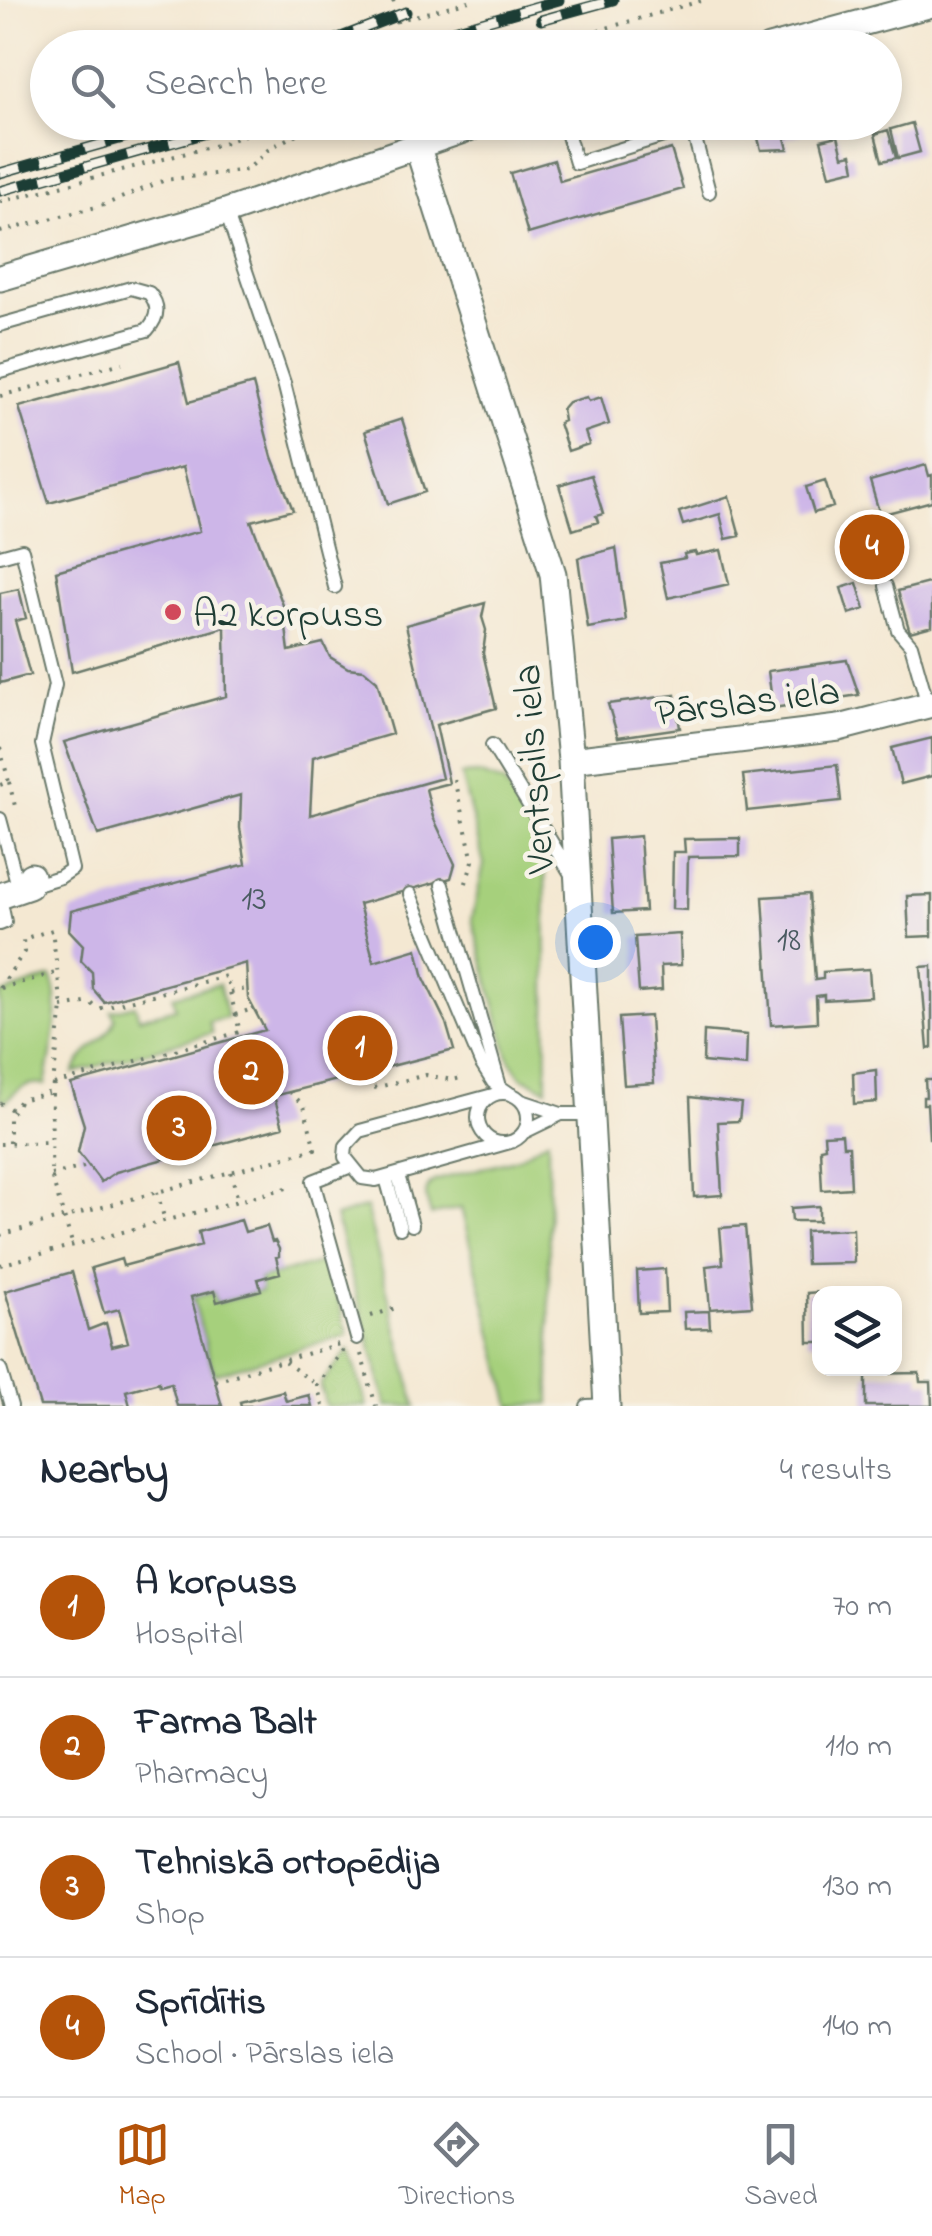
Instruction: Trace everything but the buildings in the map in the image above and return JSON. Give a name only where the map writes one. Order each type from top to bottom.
[{"type":"street","points":[[836,30],[932,4]]},
{"type":"street","points":[[0,278],[226,212],[439,140]]},
{"type":"street","name":"Ventspils iela","points":[[418,148],[546,546],[557,604],[578,884],[607,1406]]},
{"type":"street","name":"Pārslas iela","points":[[570,760],[839,728],[930,705]]},
{"type":"lane","points":[[569,140],[576,163],[644,140]]},
{"type":"lane","points":[[696,140],[709,192]]},
{"type":"lane","points":[[226,212],[284,383],[336,586]]},
{"type":"lane","points":[[0,325],[131,288],[149,292],[157,315],[147,330],[0,371]]},
{"type":"lane","points":[[0,556],[22,550],[55,686],[42,744],[72,869],[60,877],[16,889]]},
{"type":"lane","points":[[886,586],[898,630],[911,645],[930,705]]},
{"type":"lane","points":[[492,745],[578,884]]},
{"type":"lane","points":[[0,819],[16,889],[5,922],[0,924]]},
{"type":"lane","points":[[442,885],[500,1091]]},
{"type":"lane","points":[[410,894],[492,1082],[500,1091],[560,1114],[590,1114]]},
{"type":"lane","points":[[500,1091],[360,1131],[346,1146],[349,1167],[362,1178],[392,1177],[510,1142],[560,1114]]},
{"type":"lane","points":[[500,1091],[481,1106],[478,1122],[487,1136],[510,1142]]},
{"type":"lane","points":[[522,1101],[528,1116],[524,1132]]},
{"type":"lane","points":[[349,1167],[313,1181],[357,1338]]},
{"type":"lane","points":[[392,1177],[406,1226]]},
{"type":"lane","points":[[0,1369],[10,1406]]},
{"type":"lane","points":[[587,1406],[607,1406]]},
{"type":"path","points":[[393,0],[398,30]]},
{"type":"path","points":[[396,21],[473,0]]},
{"type":"path","points":[[600,30],[704,0]]},
{"type":"path","points":[[0,202],[231,140]]},
{"type":"path","points":[[0,232],[104,205],[165,180],[247,170],[268,149],[285,140]]},
{"type":"path","points":[[0,396],[122,364]]},
{"type":"path","points":[[0,748],[9,782],[0,784]]},
{"type":"path","points":[[454,779],[474,861],[462,894]]},
{"type":"path","points":[[0,988],[24,952],[23,939],[52,930],[62,1007],[52,1092],[51,1175],[73,1246]]},
{"type":"path","points":[[0,988],[59,972]]},
{"type":"path","points":[[54,1084],[240,1032],[226,976],[98,1009],[90,1002],[62,1007]]},
{"type":"path","points":[[229,992],[246,989]]},
{"type":"path","points":[[235,1015],[252,1009]]},
{"type":"path","points":[[374,1088],[426,1075],[452,1080],[472,1076]]},
{"type":"path","points":[[9,1142],[12,1110],[20,1100],[52,1092]]},
{"type":"path","points":[[0,1235],[315,1149],[304,1106],[290,1092]]},
{"type":"path","points":[[0,1103],[12,1110]]},
{"type":"path","points":[[0,1144],[50,1142]]},
{"type":"path","points":[[51,1175],[88,1166]]},
{"type":"path","points":[[231,1172],[238,1202]]},
{"type":"path","points":[[0,1264],[313,1181]]},
{"type":"path","points":[[157,1192],[165,1222]]},
{"type":"path","points":[[352,1321],[399,1308]]},
{"type":"path","points":[[357,1338],[376,1406]]},
{"type":"path","points":[[215,1381],[350,1340],[317,1385]]},
{"type":"path","points":[[283,1360],[317,1385],[323,1406]]},
{"type":"green space","points":[[478,774],[503,783],[518,803],[545,857],[547,1089],[522,1077],[509,1058],[472,919],[484,864],[461,775]]},
{"type":"green space","points":[[51,977],[56,1014],[45,1085],[28,1085],[6,1101],[0,1097],[0,995]]},
{"type":"green space","points":[[219,984],[227,1018],[209,1022],[212,1033],[74,1073],[113,1025],[111,1011],[135,1005],[139,1018],[176,1008],[173,996]]},
{"type":"green space","points":[[548,1139],[550,1403],[511,1406],[461,1208],[431,1215],[426,1192],[434,1181],[518,1158]]},
{"type":"green space","points":[[366,1207],[416,1406],[387,1406],[335,1217]]},
{"type":"green space","points":[[327,1261],[348,1335],[214,1374],[193,1298],[213,1292],[216,1303],[261,1291],[259,1279]]},
{"type":"green space","points":[[349,1349],[367,1406],[326,1406],[320,1385]]},
{"type":"railway","points":[[454,30],[559,0]]},
{"type":"railway","points":[[541,20],[613,0]]},
{"type":"railway","points":[[360,30],[406,12]]},
{"type":"railway","points":[[0,173],[116,140]]},
{"type":"railway","points":[[0,191],[181,140]]},
{"type":"place","name":"Sprīdītis","points":[[872,547]]},
{"type":"place","name":"A2 korpuss","points":[[173,612]]},
{"type":"place","name":"A korpuss","points":[[360,1048]]},
{"type":"place","name":"Farma Balt","points":[[251,1072]]},
{"type":"place","name":"Tehniskā ortopēdija","points":[[179,1128]]}]
